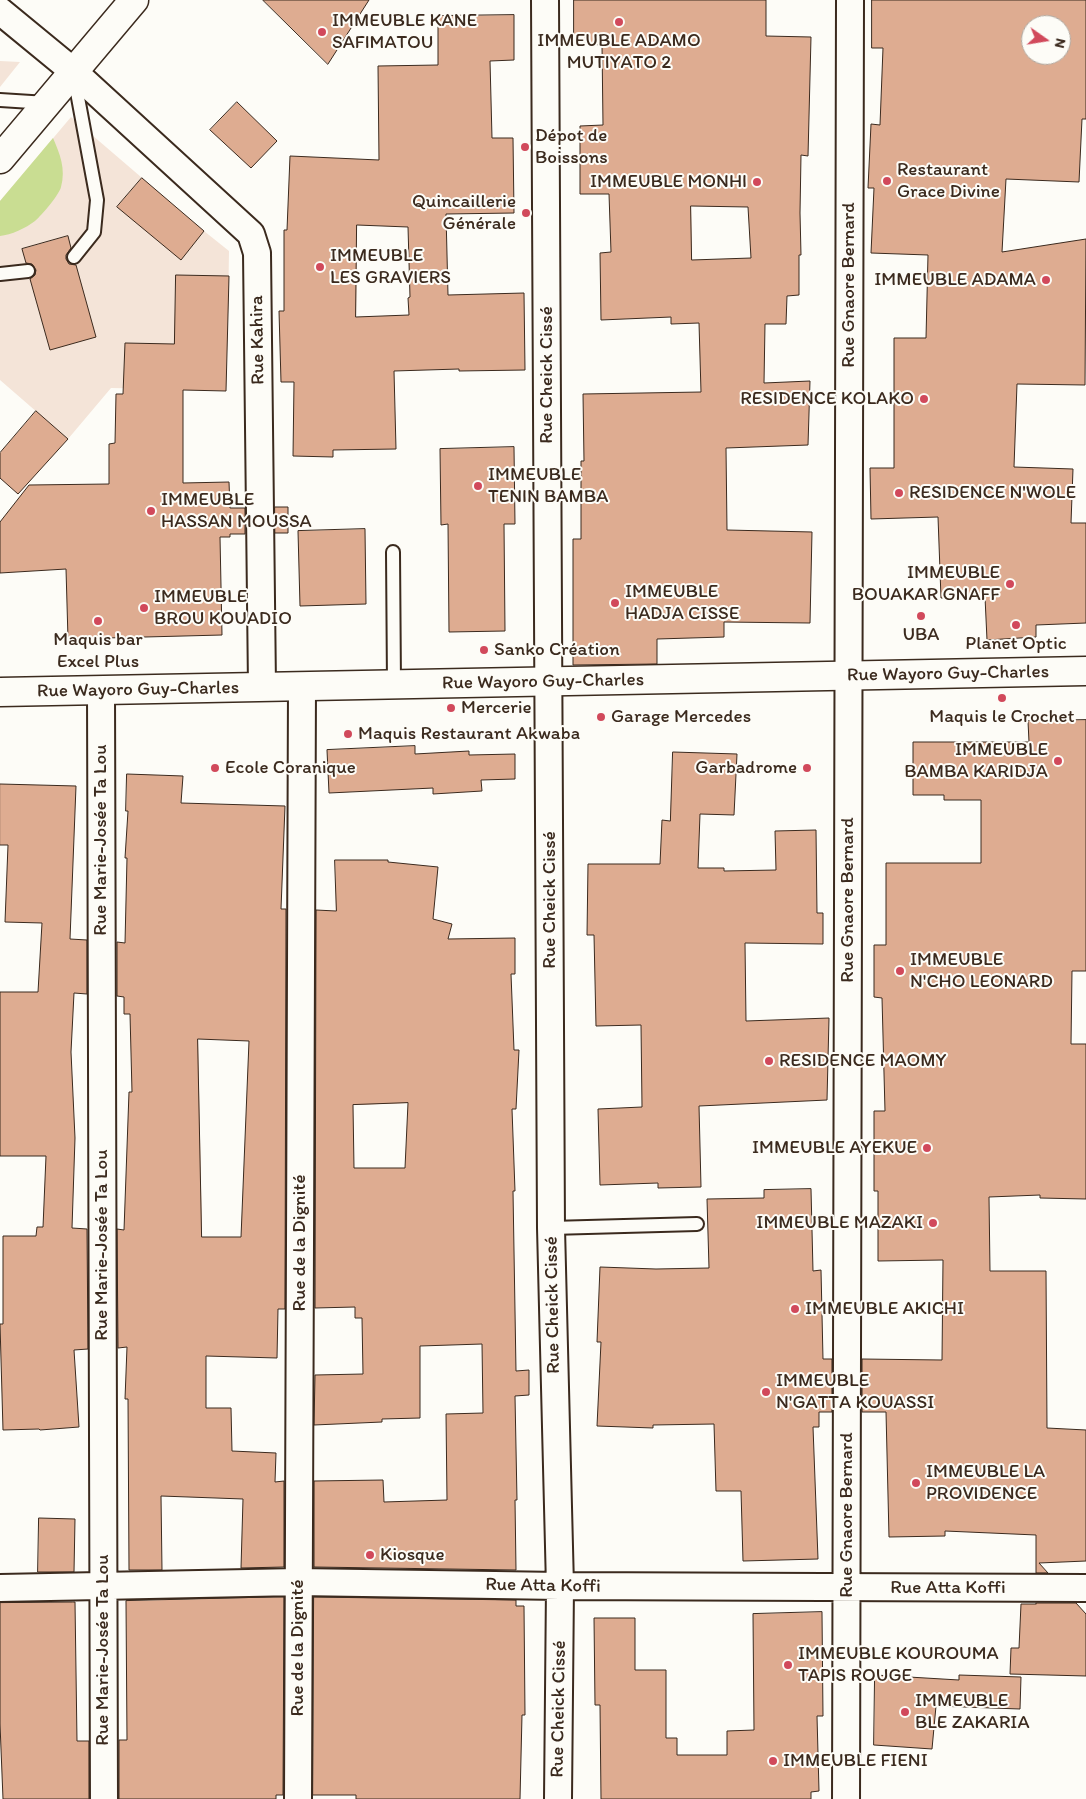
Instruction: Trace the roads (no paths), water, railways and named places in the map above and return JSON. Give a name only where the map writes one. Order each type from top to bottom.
[{"type":"street","points":[[0,159],[134,0]]},
{"type":"street","name":"Rue Cheick Cissé","points":[[545,0],[552,1228],[560,1586],[558,1799]]},
{"type":"street","name":"Rue Gnaore Bernard","points":[[846,1799],[850,0]]},
{"type":"street","name":"Rue Kahira","points":[[0,11],[73,71],[251,234],[257,253],[262,687]]},
{"type":"street","name":"Rue Wayoro Guy-Charles","points":[[0,692],[1086,671]]},
{"type":"street","name":"Rue de la Dignité","points":[[298,1799],[302,686]]},
{"type":"street","name":"Rue Marie-Josée Ta Lou","points":[[101,690],[104,1799]]},
{"type":"street","name":"Rue Atta Koffi","points":[[0,1588],[298,1582],[560,1586],[1086,1588]]},
{"type":"lane","points":[[73,71],[96,200],[94,232],[74,257]]},
{"type":"lane","points":[[0,100],[47,103]]},
{"type":"lane","points":[[0,274],[28,271]]},
{"type":"lane","points":[[393,552],[394,684]]},
{"type":"lane","points":[[552,1228],[696,1224]]},
{"type":"place","name":"IMMEUBLE ADAMO MUTIYATO 2","points":[[619,22]]},
{"type":"place","name":"IMMEUBLE KANE SAFIMATOU","points":[[322,32]]},
{"type":"place","name":"Dépot de Boissons","points":[[525,147]]},
{"type":"place","name":"Restaurant Grace Divine","points":[[887,181]]},
{"type":"place","name":"IMMEUBLE MONHI","points":[[757,182]]},
{"type":"place","name":"Quincaillerie Générale","points":[[526,213]]},
{"type":"place","name":"IMMEUBLE LES GRAVIERS","points":[[320,267]]},
{"type":"place","name":"IMMEUBLE ADAMA","points":[[1046,280]]},
{"type":"place","name":"RESIDENCE KOLAKO","points":[[924,399]]},
{"type":"place","name":"IMMEUBLE TENIN BAMBA","points":[[478,486]]},
{"type":"place","name":"RESIDENCE N'WOLE","points":[[899,493]]},
{"type":"place","name":"IMMEUBLE HASSAN MOUSSA","points":[[151,511]]},
{"type":"place","name":"IMMEUBLE BOUAKAR GNAFF","points":[[1010,584]]},
{"type":"place","name":"IMMEUBLE HADJA CISSE","points":[[615,603]]},
{"type":"place","name":"IMMEUBLE BROU KOUADIO","points":[[144,608]]},
{"type":"place","name":"UBA","points":[[921,616]]},
{"type":"place","name":"Maquis bar Excel Plus","points":[[98,621]]},
{"type":"place","name":"Planet Optic","points":[[1016,625]]},
{"type":"place","name":"Sanko Création","points":[[484,650]]},
{"type":"place","name":"Maquis le Crochet","points":[[1002,698]]},
{"type":"place","name":"Mercerie","points":[[451,708]]},
{"type":"place","name":"Garage Mercedes","points":[[601,717]]},
{"type":"place","name":"Maquis Restaurant Akwaba","points":[[348,734]]},
{"type":"place","name":"IMMEUBLE BAMBA KARIDJA","points":[[1058,761]]},
{"type":"place","name":"Ecole Coranique","points":[[215,768]]},
{"type":"place","name":"Garbadrome","points":[[807,768]]},
{"type":"place","name":"IMMEUBLE N'CHO LEONARD","points":[[900,971]]},
{"type":"place","name":"RESIDENCE MAOMY","points":[[769,1061]]},
{"type":"place","name":"IMMEUBLE AYEKUE","points":[[927,1148]]},
{"type":"place","name":"IMMEUBLE MAZAKI","points":[[933,1223]]},
{"type":"place","name":"IMMEUBLE AKICHI","points":[[795,1309]]},
{"type":"place","name":"IMMEUBLE N'GATTA KOUASSI","points":[[766,1392]]},
{"type":"place","name":"IMMEUBLE LA PROVIDENCE","points":[[916,1483]]},
{"type":"place","name":"Kiosque","points":[[370,1555]]},
{"type":"place","name":"IMMEUBLE KOUROUMA TAPIS ROUGE","points":[[788,1665]]},
{"type":"place","name":"IMMEUBLE BLE ZAKARIA","points":[[905,1712]]},
{"type":"place","name":"IMMEUBLE FIENI","points":[[773,1761]]}]
